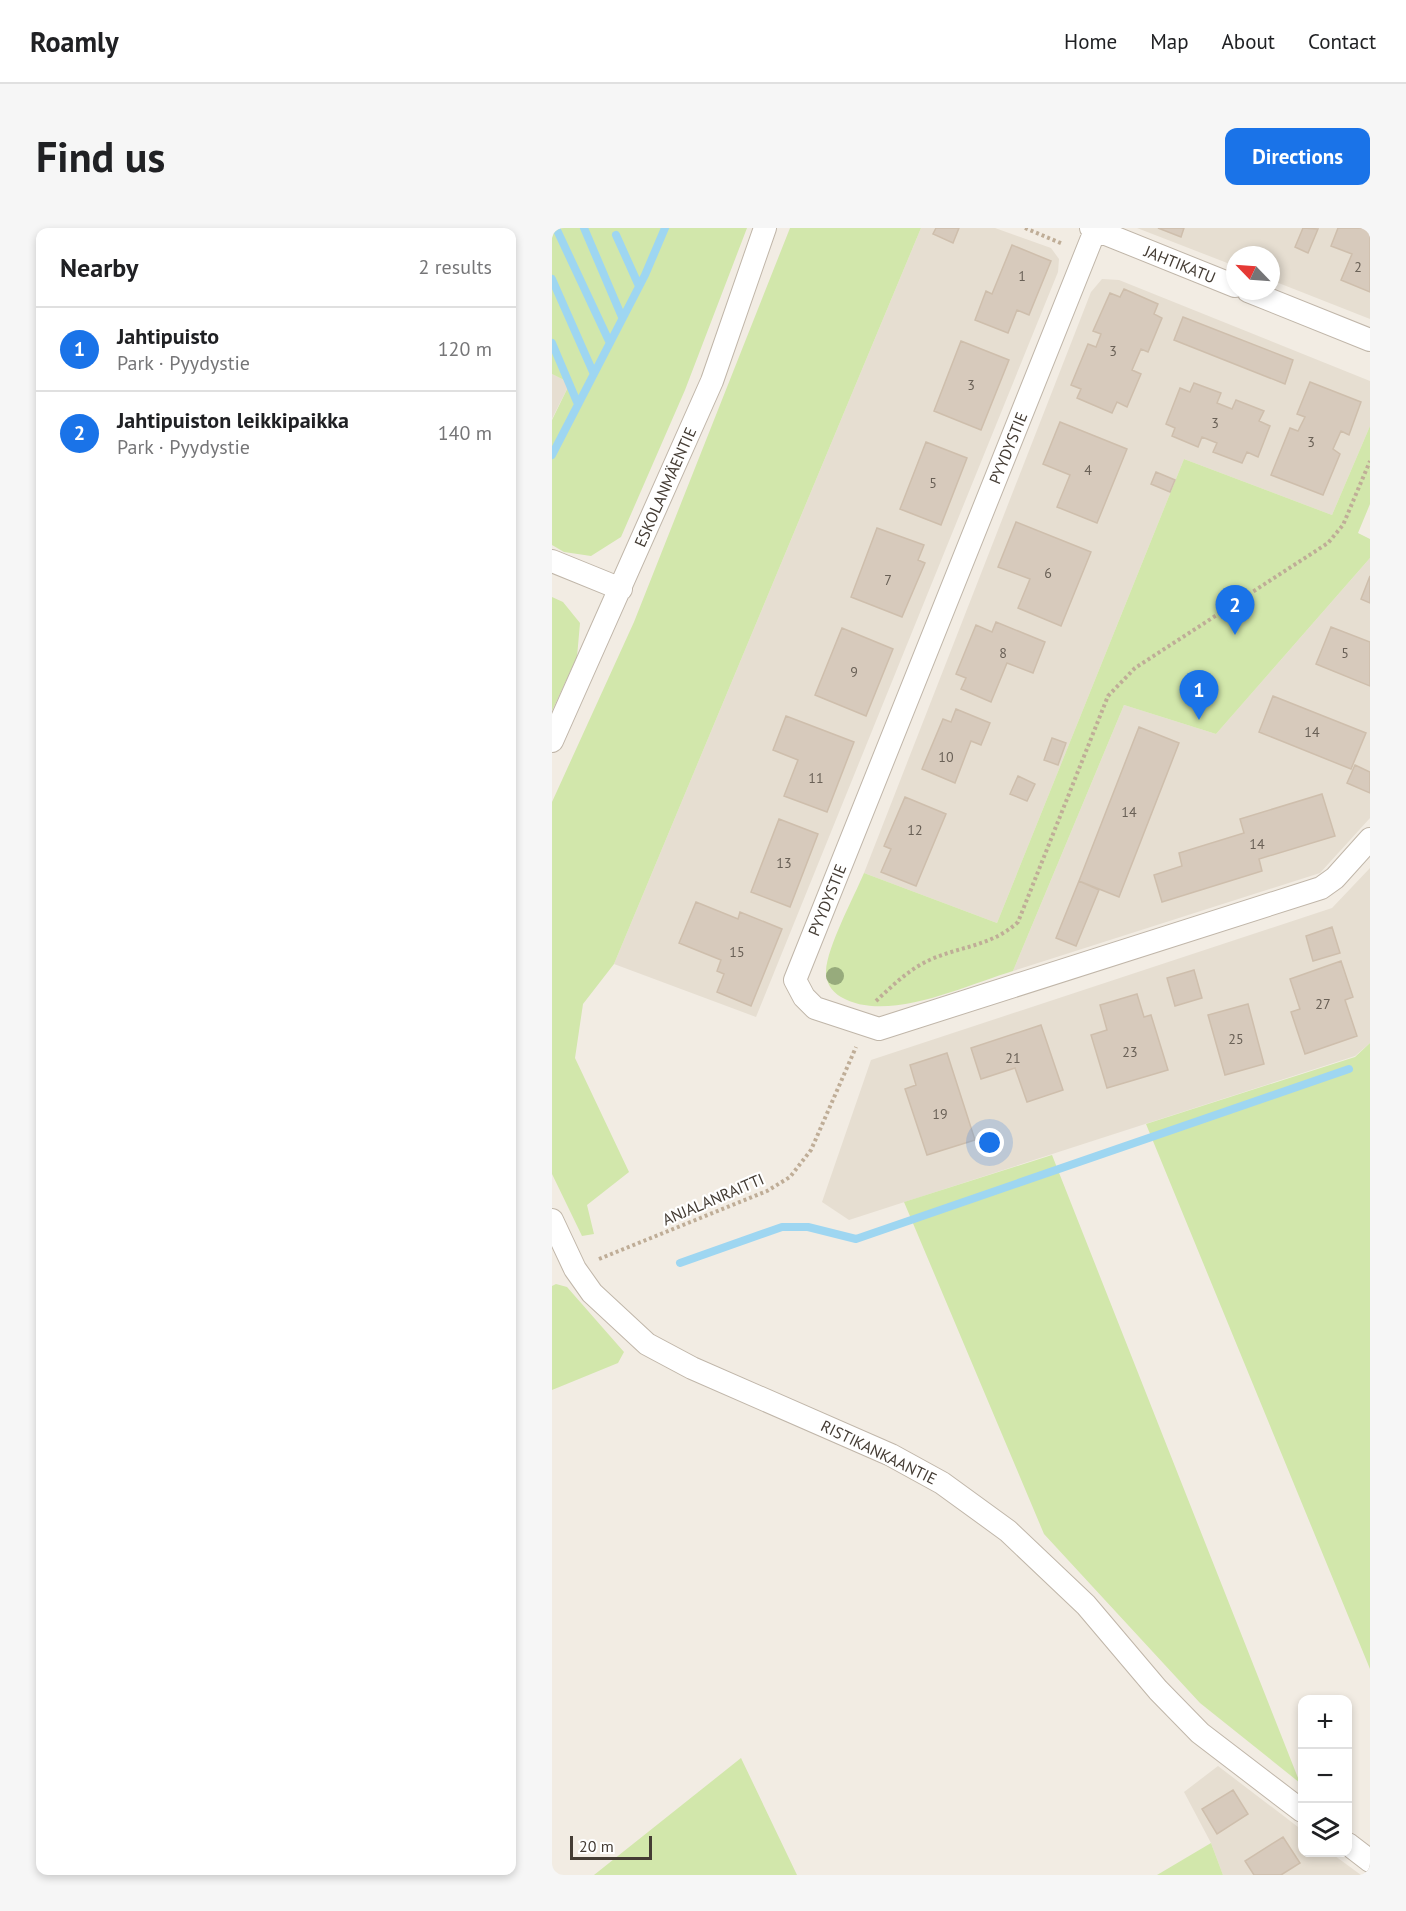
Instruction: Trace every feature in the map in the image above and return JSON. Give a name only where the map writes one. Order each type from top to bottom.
[{"type":"street","name":"ESKOLANMÄENTIE","points":[[552,741],[712,381],[765,228]]},
{"type":"street","name":"JAHTIKATU","points":[[1094,229],[1226,282]]},
{"type":"street","name":"PYYDYSTIE","points":[[1094,229],[795,980],[804,997],[815,1008],[879,1029],[1321,888],[1335,878],[1370,839]]},
{"type":"street","points":[[1270,300],[1370,340]]},
{"type":"street","points":[[552,561],[621,589]]},
{"type":"street","name":"RISTIKANKAANTIE","points":[[552,1220],[574,1269],[618,1320],[647,1344],[692,1368],[891,1455],[942,1483],[1008,1532],[1086,1605],[1158,1690],[1200,1733],[1298,1808]]},
{"type":"street","points":[[1352,1848],[1370,1861]]},
{"type":"path","name":"ANJALANRAITTI","points":[[574,1269],[767,1191],[790,1177],[811,1150],[875,1003],[897,981],[921,964],[1004,935],[1018,922],[1108,696],[1135,668],[1328,543],[1343,525],[1370,461]]},
{"type":"shaded area","points":[[921,228],[995,228],[1051,248],[1059,259],[1058,272],[756,1017],[614,964]]},
{"type":"shaded area","points":[[1137,228],[1370,228],[1370,319],[1280,284],[1280,246],[1226,246],[1226,263]]},
{"type":"shaded area","points":[[1102,279],[1119,280],[1370,381],[1370,426],[1332,515],[1184,459],[997,923],[864,873],[1091,292]]},
{"type":"shaded area","points":[[552,374],[570,383],[552,419]]},
{"type":"shaded area","points":[[1370,558],[1370,818],[1320,873],[1013,971],[1124,705],[1216,734]]},
{"type":"shaded area","points":[[1370,868],[1370,1043],[1355,1056],[849,1220],[822,1202],[871,1060],[1332,908]]},
{"type":"shaded area","points":[[1218,1766],[1298,1827],[1298,1857],[1336,1857],[1361,1875],[1223,1875],[1211,1843],[1184,1792]]},
{"type":"green space","points":[[552,228],[747,228],[685,390],[621,537],[591,556],[564,552],[552,545],[552,420],[570,383],[552,374]]},
{"type":"green space","points":[[790,228],[921,228],[614,964],[583,1004],[575,1058],[629,1172],[587,1205],[594,1234],[582,1236],[552,1174],[552,802],[634,622]]},
{"type":"green space","points":[[1370,426],[1370,504],[1358,533],[1370,539],[1370,558],[1216,734],[1124,705],[1013,971],[927,999],[903,1004],[881,1006],[860,1004],[834,992],[827,979],[826,971],[831,949],[864,873],[997,923],[1184,459],[1332,515]]},
{"type":"green space","points":[[552,597],[563,602],[580,623],[577,657],[552,711]]},
{"type":"green space","points":[[1370,1043],[1370,1669],[1146,1124],[1355,1057]]},
{"type":"green space","points":[[1052,1155],[1298,1781],[1200,1703],[1044,1534],[904,1202]]},
{"type":"green space","points":[[556,1284],[567,1287],[624,1352],[618,1363],[552,1390],[552,1286]]},
{"type":"green space","points":[[741,1758],[797,1875],[594,1875]]},
{"type":"green space","points":[[1211,1843],[1223,1875],[1157,1875]]},
{"type":"building","points":[[936,228],[959,228],[953,243],[933,234]]},
{"type":"building","points":[[1158,228],[1184,228],[1181,237]]},
{"type":"building","points":[[1303,228],[1318,229],[1308,253],[1295,247]]},
{"type":"building","points":[[1338,228],[1370,228],[1370,292],[1341,280],[1352,254],[1331,246]]},
{"type":"building","points":[[1012,245],[1051,261],[1029,315],[1017,310],[1008,333],[975,320],[986,291],[992,294]]},
{"type":"building","points":[[1124,289],[1158,304],[1154,314],[1162,318],[1148,352],[1141,349],[1132,370],[1141,374],[1127,407],[1117,402],[1112,413],[1077,398],[1081,389],[1071,385],[1088,344],[1096,347],[1101,334],[1093,331],[1110,293],[1120,297]]},
{"type":"building","points":[[1183,317],[1293,360],[1285,384],[1174,340]]},
{"type":"building","points":[[961,341],[1009,360],[981,430],[934,411]]},
{"type":"building","points":[[1310,382],[1361,402],[1349,435],[1341,431],[1333,449],[1340,454],[1323,495],[1271,475],[1290,428],[1298,431],[1305,417],[1297,414]]},
{"type":"building","points":[[1194,383],[1221,393],[1217,403],[1232,409],[1236,400],[1264,411],[1259,421],[1270,426],[1258,457],[1247,452],[1242,463],[1213,452],[1217,443],[1202,437],[1198,447],[1172,436],[1175,428],[1166,424],[1180,388],[1190,392]]},
{"type":"building","points":[[1060,422],[1127,449],[1097,523],[1057,507],[1070,475],[1043,464]]},
{"type":"building","points":[[926,442],[967,458],[941,525],[900,509]]},
{"type":"building","points":[[1156,472],[1175,480],[1170,492],[1151,484]]},
{"type":"building","points":[[1016,522],[1091,552],[1061,626],[1018,608],[1030,579],[998,567]]},
{"type":"building","points":[[877,528],[924,545],[918,560],[925,563],[902,617],[851,597]]},
{"type":"building","points":[[1370,576],[1370,603],[1361,599]]},
{"type":"building","points":[[996,622],[1045,642],[1033,673],[1007,663],[991,702],[961,689],[966,678],[956,674],[976,625],[992,632]]},
{"type":"building","points":[[1331,627],[1370,642],[1370,686],[1316,664]]},
{"type":"building","points":[[842,628],[893,649],[866,716],[815,695]]},
{"type":"building","points":[[1273,696],[1366,733],[1351,769],[1259,732]]},
{"type":"building","points":[[956,709],[990,723],[981,745],[971,741],[955,783],[922,769],[943,719],[951,722]]},
{"type":"building","points":[[786,716],[854,742],[827,812],[784,796],[798,760],[773,750]]},
{"type":"building","points":[[1139,727],[1179,743],[1119,897],[1079,881]]},
{"type":"building","points":[[1052,738],[1066,743],[1058,765],[1044,760]]},
{"type":"building","points":[[1355,765],[1370,772],[1370,793],[1347,783]]},
{"type":"building","points":[[1018,776],[1035,784],[1027,801],[1010,794]]},
{"type":"building","points":[[1322,794],[1335,836],[1259,859],[1262,871],[1162,902],[1154,875],[1182,866],[1179,853],[1244,833],[1240,819]]},
{"type":"building","points":[[905,797],[946,814],[916,886],[881,872],[891,849],[884,846]]},
{"type":"building","points":[[779,819],[818,834],[790,907],[751,892]]},
{"type":"building","points":[[1079,881],[1099,890],[1076,946],[1056,938]]},
{"type":"building","points":[[696,902],[738,919],[740,912],[782,929],[751,1006],[717,992],[724,974],[717,971],[721,960],[679,943]]},
{"type":"building","points":[[1332,927],[1340,953],[1313,961],[1306,936]]},
{"type":"building","points":[[1341,961],[1353,997],[1345,1000],[1357,1036],[1305,1054],[1291,1012],[1300,1009],[1290,979]]},
{"type":"building","points":[[1194,970],[1202,998],[1175,1006],[1167,978]]},
{"type":"building","points":[[1137,994],[1144,1017],[1151,1015],[1168,1070],[1107,1088],[1091,1035],[1107,1030],[1100,1005]]},
{"type":"building","points":[[1248,1004],[1264,1064],[1225,1075],[1208,1015]]},
{"type":"building","points":[[1041,1025],[1063,1090],[1027,1102],[1015,1068],[981,1079],[971,1048]]},
{"type":"building","points":[[947,1053],[975,1140],[927,1155],[905,1089],[916,1085],[910,1065]]},
{"type":"building","points":[[1233,1790],[1248,1814],[1217,1834],[1202,1809]]},
{"type":"building","points":[[1283,1837],[1300,1863],[1281,1875],[1254,1875],[1245,1861]]},
{"type":"waterway","points":[[556,228],[609,341]]},
{"type":"waterway","points":[[584,228],[622,317]]},
{"type":"waterway","points":[[552,455],[645,275],[665,228]]},
{"type":"waterway","points":[[616,235],[639,286]]},
{"type":"waterway","points":[[552,279],[593,372]]},
{"type":"waterway","points":[[552,343],[577,402]]},
{"type":"waterway","points":[[680,1263],[782,1227],[808,1227],[856,1239],[1349,1069]]},
{"type":"place","name":"Jahtipuiston leikkipaikka","points":[[1235,635]]},
{"type":"place","name":"Jahtipuisto","points":[[1199,720]]}]
